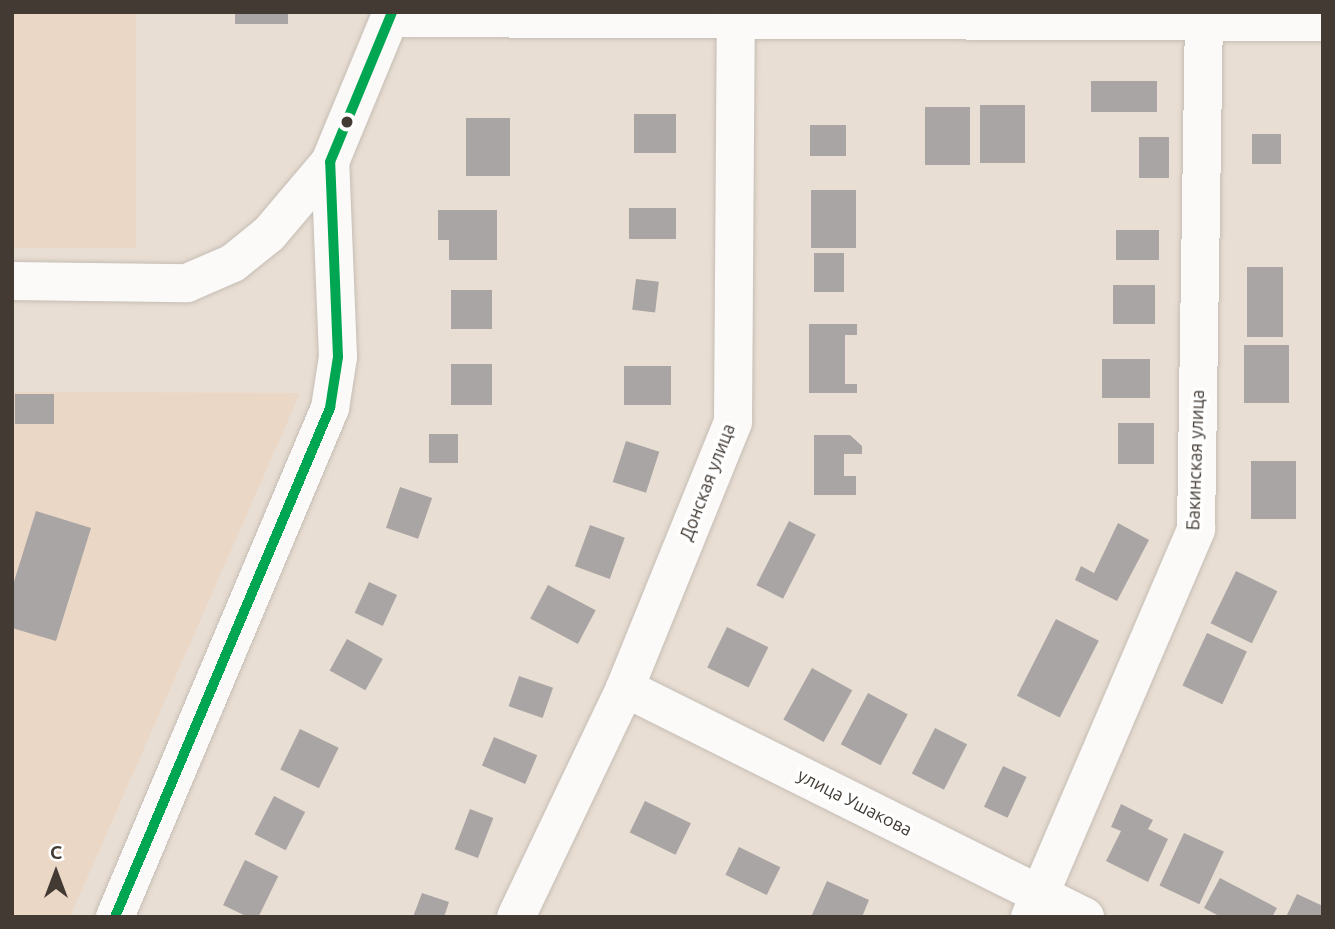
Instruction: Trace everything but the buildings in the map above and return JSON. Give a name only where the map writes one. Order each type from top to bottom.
[{"type":"street","points":[[12,281],[187,283],[233,263],[269,234],[330,162],[392,15],[1204,16],[1323,22]]},
{"type":"street","name":"Донская улица","points":[[516,917],[625,688],[733,422],[736,15]]},
{"type":"street","name":"Бакинская улица","points":[[1035,906],[1196,529],[1204,16]]},
{"type":"street","points":[[115,917],[330,408],[338,357],[330,162]]},
{"type":"street","name":"улица Ушакова","points":[[625,688],[1035,906],[1085,917]]},
{"type":"shaded area","points":[[12,12],[136,12],[136,248],[12,248]]},
{"type":"shaded area","points":[[12,392],[300,393],[70,917],[12,917]]},
{"type":"transit line","points":[[115,917],[330,408],[338,357],[330,162],[392,12]]}]
